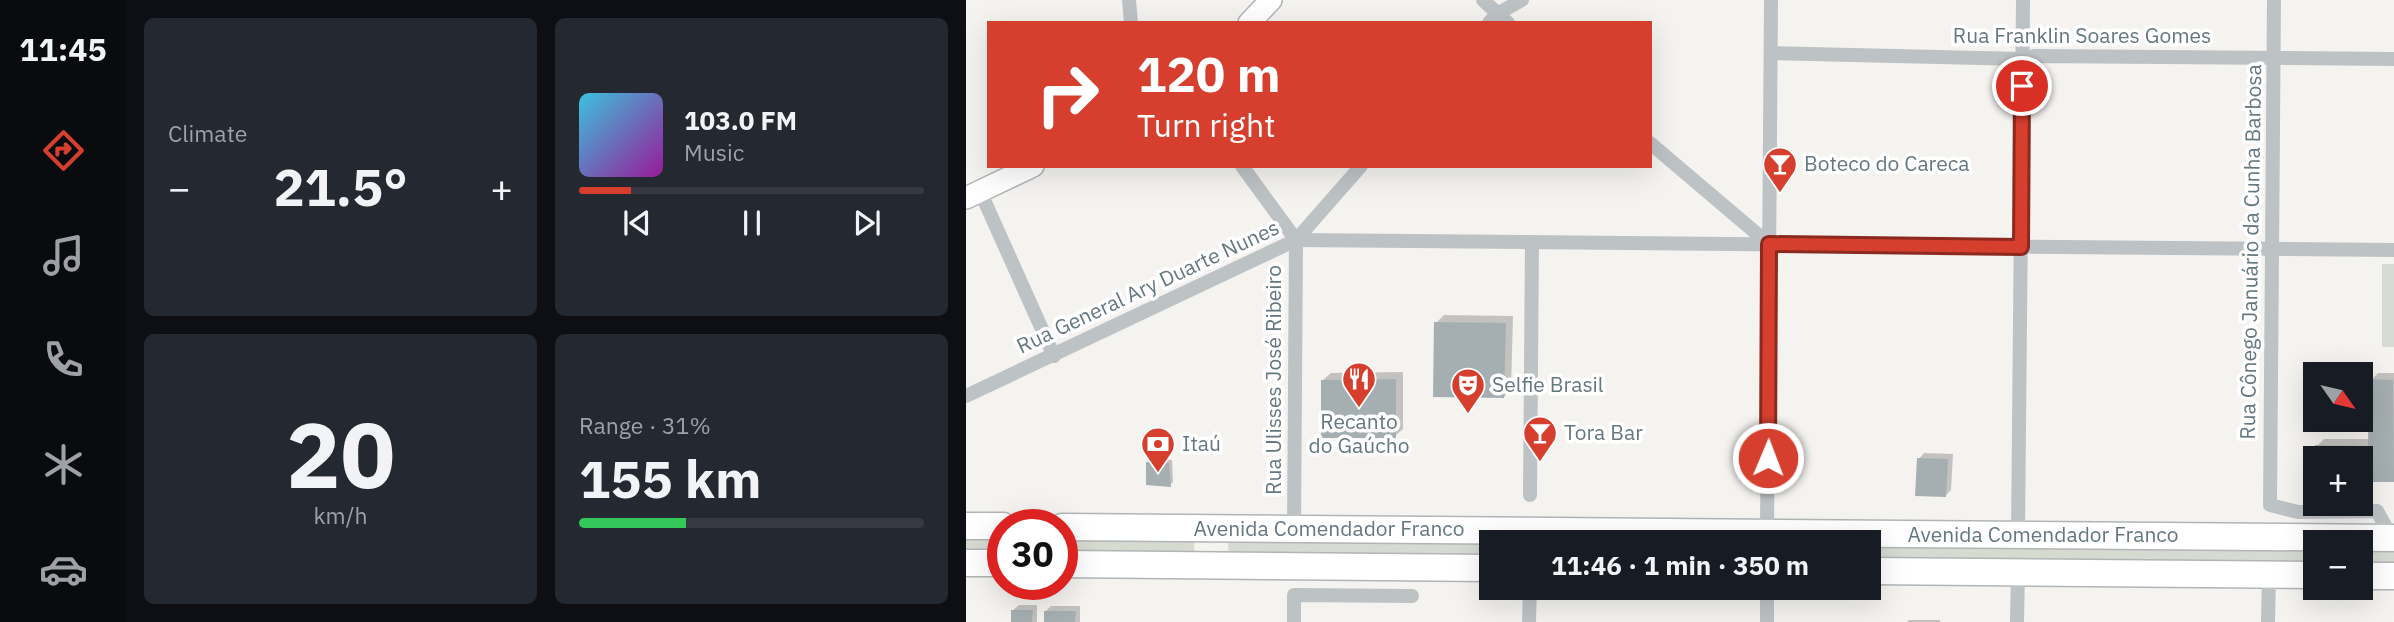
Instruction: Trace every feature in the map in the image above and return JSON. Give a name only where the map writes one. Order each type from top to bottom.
[{"type":"highway","points":[[966,526],[987,526]]},
{"type":"highway","name":"Avenida Comendador Franco","points":[[1078,527],[1479,531]]},
{"type":"highway","points":[[1226,565],[1220,548],[1228,533],[1238,528]]},
{"type":"highway","name":"Avenida Comendador Franco","points":[[1881,537],[2018,535],[2393,538]]},
{"type":"highway","points":[[966,563],[987,563]]},
{"type":"highway","name":"Avenida Comendador Franco","points":[[1078,564],[1479,568]]},
{"type":"highway","name":"Avenida Comendador Franco","points":[[1881,571],[2303,575]]},
{"type":"highway","points":[[2373,576],[2394,576]]},
{"type":"main road","points":[[1251,21],[1271,0]]},
{"type":"main road","points":[[973,195],[1028,168]]},
{"type":"street","points":[[1129,0],[1131,21]]},
{"type":"street","points":[[1483,0],[1498,20],[1522,0]]},
{"type":"street","points":[[1767,530],[1771,0]]},
{"type":"street","points":[[2018,535],[2023,0]]},
{"type":"street","name":"Rua Cônego Januário da Cunha Barbosa","points":[[2274,0],[2270,505],[2298,512],[2377,511],[2393,538]]},
{"type":"street","name":"Rua Franklin Soares Gomes","points":[[1770,52],[2023,59],[2034,56],[2394,59]]},
{"type":"street","points":[[1652,145],[1769,244]]},
{"type":"street","name":"Rua Ulisses José Ribeiro","points":[[1243,168],[1296,240],[1294,529]]},
{"type":"street","name":"Rua General Ary Duarte Nunes","points":[[966,396],[1296,240],[1360,168]]},
{"type":"street","points":[[973,195],[1054,356]]},
{"type":"street","points":[[1296,240],[2394,250]]},
{"type":"street","points":[[1530,495],[1532,242]]},
{"type":"street","points":[[2018,573],[2018,622]]},
{"type":"street","points":[[2268,622],[2269,575]]},
{"type":"street","points":[[1294,622],[1294,594],[1412,596]]},
{"type":"street","points":[[1529,622],[1530,600]]},
{"type":"street","points":[[1767,600],[1767,622]]},
{"type":"shaded area","points":[[2382,264],[2394,264],[2394,347],[2382,347]]},
{"type":"shaded area","points":[[966,533],[987,533],[987,555],[966,554]]},
{"type":"shaded area","points":[[1078,534],[1198,538],[1194,543],[1195,557],[1078,556]]},
{"type":"shaded area","points":[[1231,539],[1479,542],[1479,559],[1229,556],[1228,544]]},
{"type":"shaded area","points":[[1881,543],[2303,546],[2303,569],[1881,562]]},
{"type":"shaded area","points":[[2373,546],[2394,546],[2394,569],[2373,570]]},
{"type":"building","points":[[1434,322],[1506,323],[1504,398],[1433,397]]},
{"type":"building","name":"Recanto do Gaúcho","points":[[1396,379],[1396,438],[1321,438],[1321,380]]},
{"type":"building","points":[[2373,379],[2393,380],[2394,482],[2373,482],[2373,446],[2368,446],[2368,432],[2373,432]]},
{"type":"building","points":[[1917,458],[1948,459],[1946,497],[1915,496]]},
{"type":"building","name":"Itaú","points":[[1146,462],[1169,463],[1171,487],[1146,485]]},
{"type":"building","points":[[1011,610],[1033,610],[1032,622],[1011,622]]},
{"type":"building","points":[[1044,611],[1076,611],[1075,622],[1044,622]]},
{"type":"place","name":"Boteco do Careca","points":[[1780,194]]},
{"type":"place","name":"Recanto do Gaúcho","points":[[1359,409]]},
{"type":"place","name":"Selfie Brasil","points":[[1468,415]]},
{"type":"place","name":"Tora Bar","points":[[1540,463]]},
{"type":"place","name":"Itaú","points":[[1158,474]]},
{"type":"route","points":[[1768,458],[1769,244],[2021,247],[2022,86]]}]
